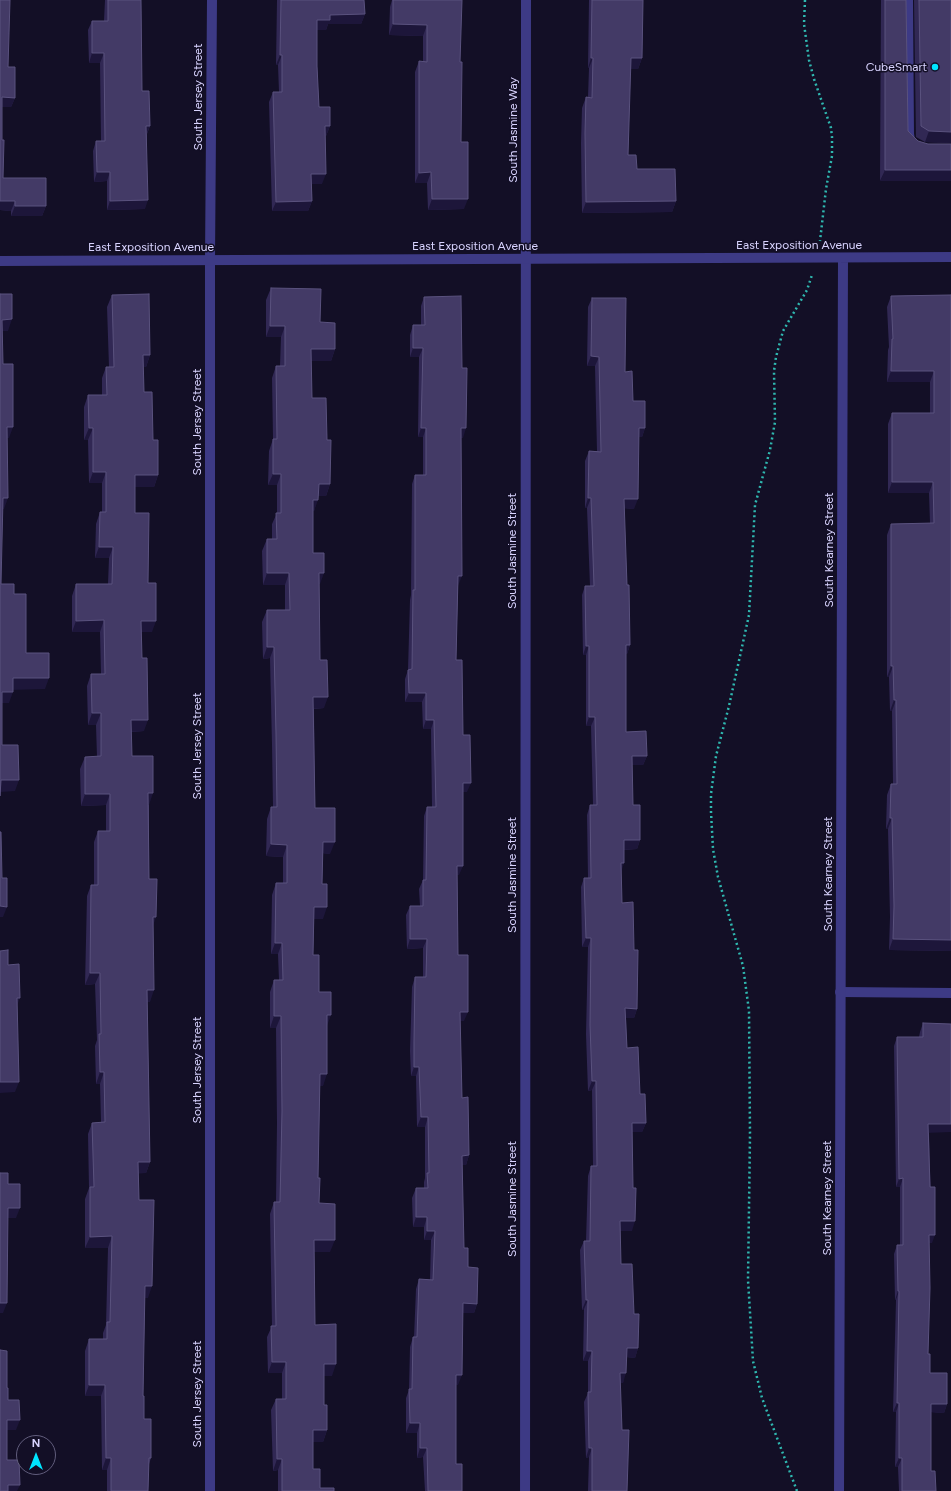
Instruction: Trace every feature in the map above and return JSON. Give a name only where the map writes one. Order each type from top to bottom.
[{"type":"street","name":"South Jersey Street","points":[[210,1491],[210,260],[212,0]]},
{"type":"street","name":"South Jasmine Way","points":[[526,0],[526,260]]},
{"type":"street","points":[[908,0],[909,134],[910,140],[913,144],[924,149]]},
{"type":"street","name":"East Exposition Avenue","points":[[0,261],[526,260],[951,257]]},
{"type":"street","name":"South Kearney Street","points":[[839,1491],[842,258]]},
{"type":"street","name":"South Jasmine Street","points":[[525,1491],[526,260]]},
{"type":"street","points":[[840,992],[951,993]]},
{"type":"path","points":[[805,0],[804,24],[809,60],[831,128],[832,137],[832,156],[826,189],[821,233]]},
{"type":"path","points":[[797,1491],[762,1398],[756,1379],[753,1361],[748,1280],[750,1142],[749,1011],[743,966],[718,877],[713,849],[711,794],[716,756],[749,615],[755,505],[774,434],[774,371],[779,344],[790,318],[807,290],[818,258]]},
{"type":"building","points":[[0,0],[10,0],[8,67],[15,67],[15,98],[2,97],[2,140],[4,140],[3,178],[46,178],[46,206],[15,206],[15,201],[0,201]]},
{"type":"building","points":[[108,0],[141,0],[142,91],[149,91],[150,126],[146,126],[148,200],[110,201],[110,172],[97,172],[96,141],[105,141],[104,53],[92,53],[92,21],[108,21]]},
{"type":"building","points":[[281,0],[364,0],[365,14],[330,15],[330,20],[317,20],[319,107],[330,107],[330,126],[325,126],[326,174],[311,174],[312,201],[276,202],[273,92],[282,92],[282,55],[280,55]]},
{"type":"building","points":[[393,0],[462,0],[460,62],[462,62],[461,142],[468,142],[468,199],[432,199],[431,172],[419,173],[419,61],[427,62],[427,25],[393,24]]},
{"type":"building","points":[[592,0],[643,0],[642,58],[631,58],[628,155],[636,155],[637,169],[675,169],[676,201],[586,202],[586,97],[592,98]]},
{"type":"building","points":[[885,0],[906,0],[908,131],[918,141],[928,144],[951,144],[951,170],[885,170]]},
{"type":"building","name":"CubeSmart","points":[[919,0],[951,0],[951,132],[929,131],[921,126]]},
{"type":"building","points":[[271,288],[321,289],[320,322],[335,323],[335,349],[311,349],[312,398],[326,398],[327,440],[331,440],[330,484],[319,484],[318,500],[313,500],[313,553],[324,553],[324,573],[319,573],[320,660],[327,660],[328,697],[313,697],[315,808],[335,808],[335,842],[323,842],[322,884],[327,884],[327,907],[314,907],[313,955],[319,955],[319,992],[331,992],[331,1015],[327,1015],[327,1074],[320,1074],[319,1203],[335,1204],[335,1240],[314,1240],[315,1325],[336,1324],[336,1364],[324,1364],[324,1405],[327,1405],[327,1430],[313,1430],[313,1469],[320,1469],[320,1488],[334,1488],[334,1491],[282,1491],[282,1459],[277,1459],[276,1399],[286,1399],[286,1362],[272,1362],[271,1326],[276,1326],[274,1202],[280,1202],[282,1111],[281,1016],[274,1016],[274,980],[283,980],[282,943],[275,943],[276,883],[287,883],[287,845],[271,844],[271,807],[277,807],[276,734],[274,647],[267,647],[267,610],[290,610],[289,573],[267,573],[267,539],[277,539],[276,513],[281,513],[281,474],[273,474],[273,439],[277,439],[276,366],[285,366],[285,326],[270,326]]},
{"type":"building","points":[[0,294],[12,294],[12,319],[2,320],[3,364],[13,364],[13,427],[7,427],[8,498],[3,498],[1,584],[14,584],[14,594],[26,594],[26,653],[49,653],[49,678],[13,678],[13,692],[2,692],[2,745],[18,745],[19,780],[1,780],[0,796]]},
{"type":"building","points":[[149,294],[150,355],[143,355],[144,392],[152,392],[153,440],[158,440],[158,475],[135,475],[135,513],[149,513],[148,583],[156,583],[156,621],[141,621],[142,658],[147,658],[148,720],[131,720],[132,756],[153,756],[153,793],[148,793],[149,879],[157,879],[156,917],[153,917],[154,990],[147,990],[150,1162],[138,1162],[139,1200],[154,1200],[152,1286],[145,1286],[143,1396],[144,1419],[151,1419],[151,1458],[149,1458],[148,1491],[111,1491],[111,1458],[106,1458],[105,1385],[89,1385],[89,1339],[107,1339],[107,1322],[110,1322],[112,1236],[90,1237],[90,1187],[94,1187],[92,1123],[105,1122],[104,1072],[100,1072],[100,973],[90,973],[91,885],[98,885],[98,831],[110,831],[110,794],[85,794],[85,757],[101,756],[101,713],[92,713],[91,674],[105,674],[104,620],[76,621],[76,584],[112,584],[113,547],[99,547],[100,512],[106,512],[106,472],[93,472],[93,428],[89,428],[88,395],[107,395],[106,367],[114,367],[112,295]]},
{"type":"building","points":[[951,295],[951,940],[893,939],[894,906],[892,818],[890,818],[891,784],[897,784],[896,700],[894,700],[893,666],[891,666],[891,524],[934,523],[933,482],[892,482],[892,413],[934,413],[934,371],[891,371],[893,339],[891,296]]},
{"type":"building","points":[[461,296],[462,368],[467,368],[466,428],[461,428],[462,576],[458,576],[456,660],[462,660],[463,735],[470,735],[471,783],[463,783],[463,866],[457,866],[458,955],[468,955],[468,1012],[460,1012],[462,1098],[468,1097],[469,1155],[462,1156],[464,1248],[468,1248],[468,1267],[478,1268],[477,1304],[463,1303],[462,1375],[456,1375],[456,1464],[462,1464],[462,1491],[428,1491],[427,1448],[420,1448],[420,1423],[410,1423],[409,1389],[412,1389],[413,1337],[417,1337],[419,1279],[433,1280],[435,1231],[427,1231],[427,1217],[416,1217],[416,1188],[428,1188],[427,1173],[429,1173],[428,1117],[421,1117],[419,1067],[414,1067],[415,977],[426,977],[427,939],[410,939],[410,906],[423,906],[423,880],[426,880],[427,807],[436,807],[434,720],[426,720],[426,693],[409,693],[408,670],[412,669],[413,590],[415,590],[415,475],[426,475],[426,428],[421,428],[423,348],[413,348],[413,325],[425,325],[424,297]]},
{"type":"building","points":[[592,298],[626,298],[625,372],[632,371],[633,401],[645,401],[645,428],[639,428],[638,499],[624,499],[627,585],[629,585],[630,645],[626,645],[626,732],[646,731],[647,756],[632,756],[633,805],[640,805],[640,840],[624,840],[624,863],[621,863],[622,903],[633,902],[634,950],[638,950],[637,1009],[625,1008],[627,1048],[638,1047],[640,1094],[645,1094],[646,1123],[632,1123],[633,1188],[636,1188],[635,1221],[620,1221],[621,1264],[632,1264],[634,1314],[639,1314],[638,1348],[627,1348],[626,1373],[620,1373],[622,1430],[629,1430],[627,1491],[592,1491],[592,1448],[589,1448],[588,1392],[591,1392],[592,1351],[587,1351],[588,1300],[586,1300],[584,1241],[590,1241],[591,1166],[597,1166],[596,1081],[592,1081],[590,1025],[591,938],[586,938],[584,878],[591,878],[590,805],[597,805],[595,717],[589,717],[589,646],[586,646],[585,586],[594,586],[591,498],[588,498],[589,451],[601,452],[599,357],[591,356]]},
{"type":"building","points":[[0,832],[2,878],[7,878],[7,907],[0,906]]},
{"type":"building","points":[[8,950],[8,965],[19,964],[20,998],[17,998],[19,1082],[0,1082],[0,951]]},
{"type":"building","points":[[923,1023],[951,1024],[951,1124],[928,1124],[930,1187],[935,1187],[935,1235],[929,1235],[930,1288],[928,1354],[930,1354],[930,1373],[947,1373],[947,1404],[931,1404],[931,1471],[935,1471],[936,1491],[902,1491],[902,1458],[899,1458],[899,1403],[897,1403],[899,1291],[897,1245],[903,1245],[903,1178],[899,1179],[897,1037],[923,1037]]},
{"type":"building","points":[[0,1173],[8,1173],[8,1184],[20,1184],[20,1208],[8,1208],[7,1303],[0,1303]]},
{"type":"building","points":[[0,1350],[7,1351],[8,1400],[19,1400],[20,1420],[7,1420],[7,1460],[16,1460],[16,1475],[20,1475],[20,1485],[8,1485],[8,1491],[0,1491]]},
{"type":"place","name":"CubeSmart","points":[[935,67]]}]
